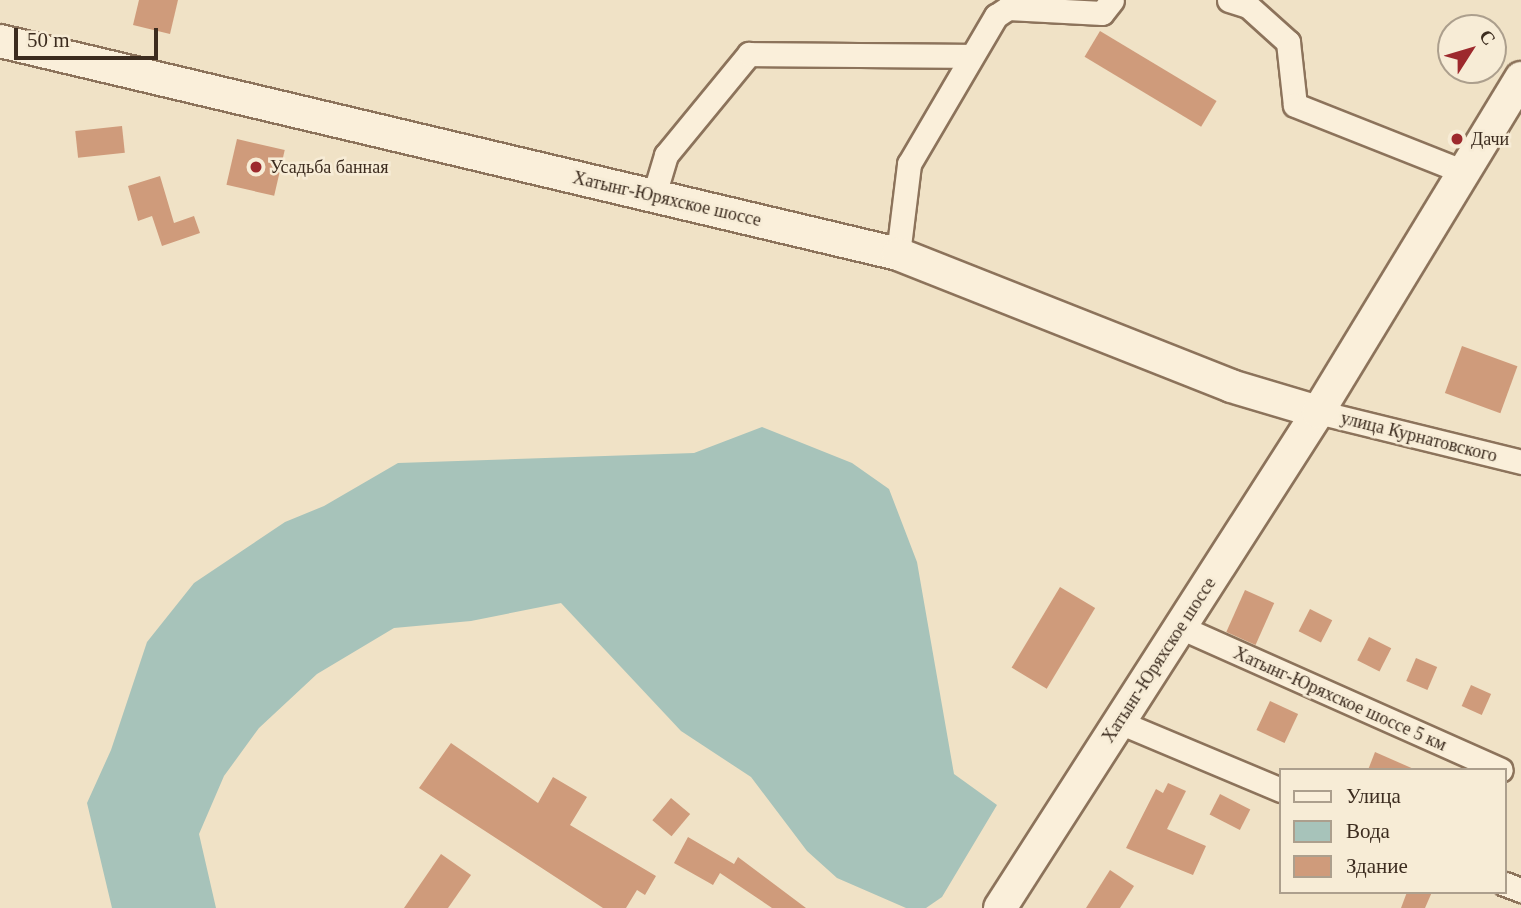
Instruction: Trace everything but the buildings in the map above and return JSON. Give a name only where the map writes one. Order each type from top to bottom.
[{"type":"main road","name":"Хатынг-Юряхское шоссе","points":[[0,41],[898,254],[1231,386],[1318,412]]},
{"type":"main road","name":"Хатынг-Юряхское шоссе","points":[[1000,908],[1318,412],[1462,171],[1521,78]]},
{"type":"street","points":[[898,254],[909,164],[969,56],[996,16],[1008,8],[1102,13],[1112,0]]},
{"type":"street","points":[[1229,0],[1248,6],[1288,42],[1295,105],[1462,171]]},
{"type":"street","points":[[654,195],[666,155],[749,54],[969,56]]},
{"type":"street","name":"улица Курнатовского","points":[[1318,412],[1521,462]]},
{"type":"street","name":"Хатынг-Юряхское шоссе 5 км","points":[[1180,627],[1496,768]]},
{"type":"street","points":[[1119,722],[1280,790]]},
{"type":"water","points":[[762,427],[852,463],[889,489],[917,562],[954,774],[997,805],[942,897],[926,908],[906,908],[837,878],[807,851],[751,777],[681,731],[561,603],[471,621],[394,628],[317,674],[259,728],[224,776],[199,834],[216,908],[112,908],[87,803],[111,750],[147,642],[194,583],[285,522],[324,506],[398,463],[694,453]]},
{"type":"place","name":"Дачи","points":[[1457,139]]},
{"type":"place","name":"Усадьба банная","points":[[256,167]]}]
